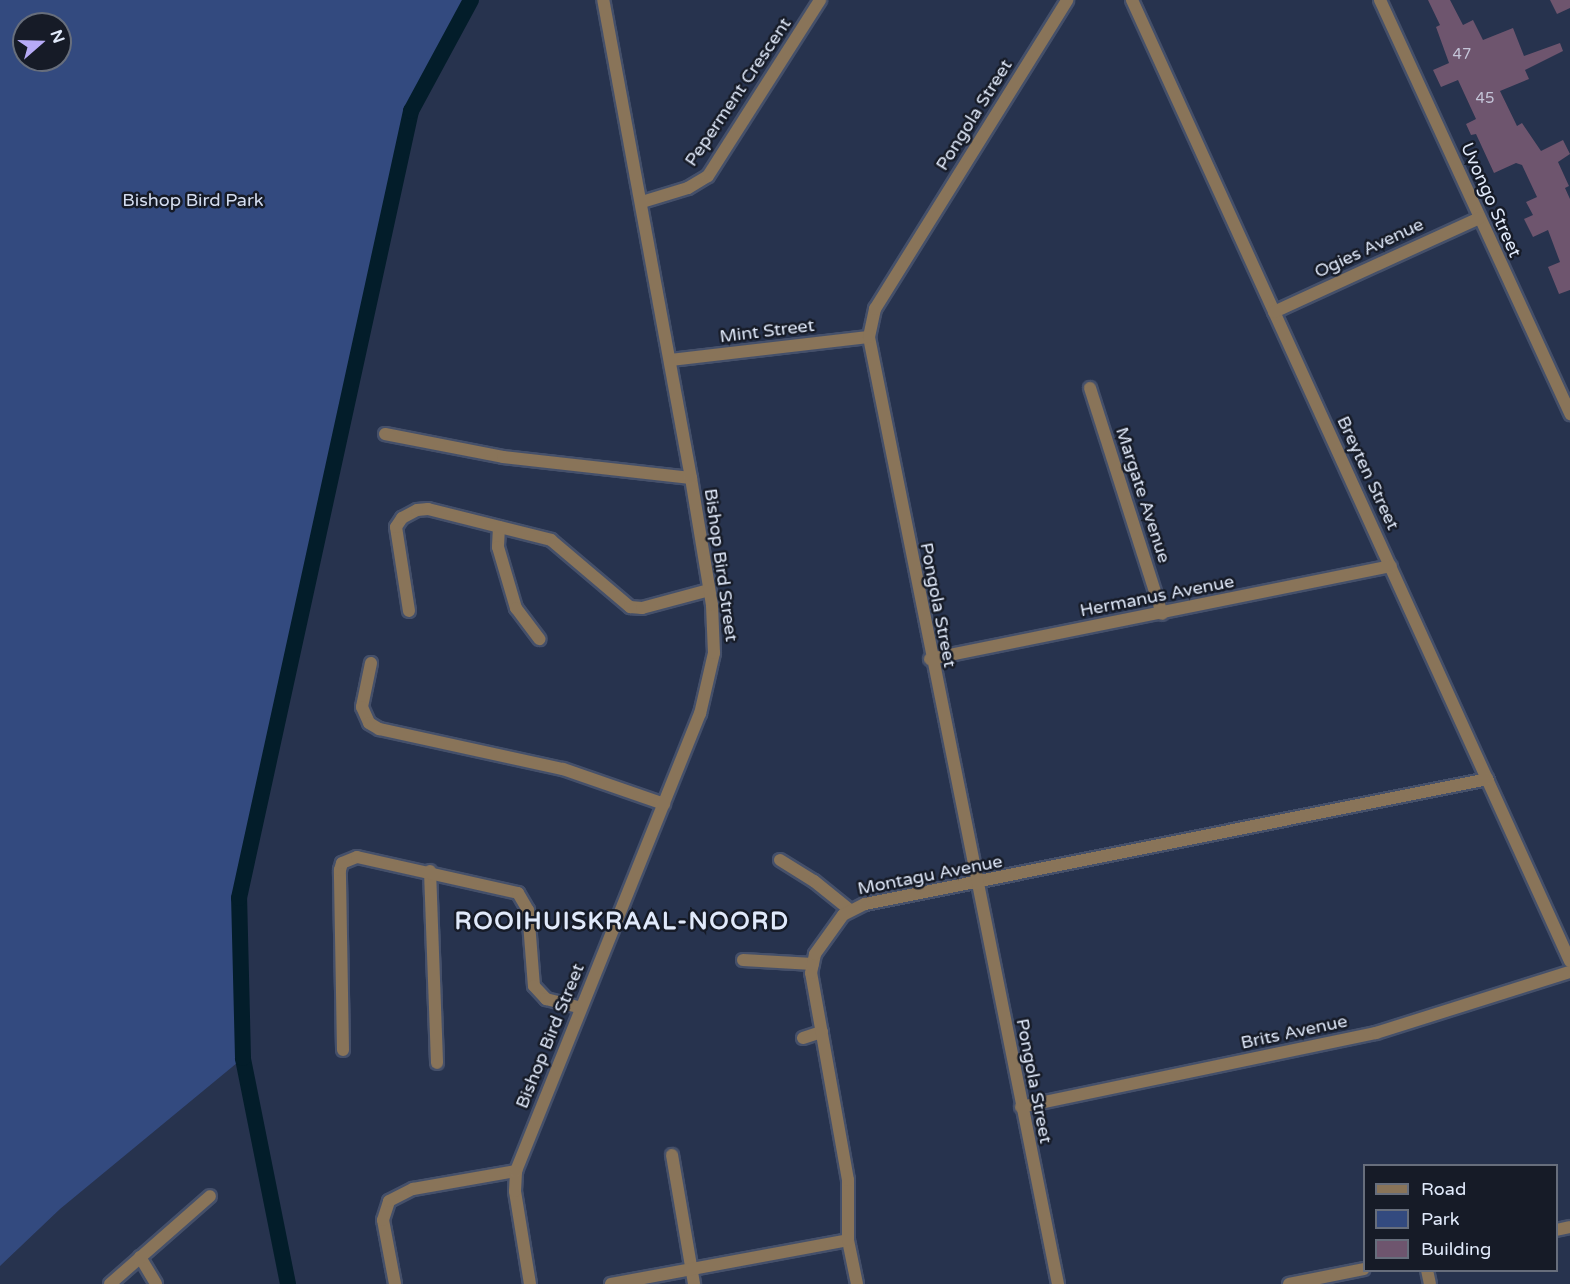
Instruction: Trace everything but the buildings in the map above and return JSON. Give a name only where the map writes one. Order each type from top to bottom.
[{"type":"street","name":"Bishop Bird Street","points":[[530,1284],[515,1191],[516,1171],[663,804],[709,682],[714,627],[691,478],[603,0]]},
{"type":"street","name":"Peperment Crescent","points":[[642,202],[688,188],[708,176],[820,0]]},
{"type":"street","name":"Pongola Street","points":[[1058,1284],[930,659],[869,337],[875,309],[1067,0]]},
{"type":"street","name":"Breyten Street","points":[[1132,0],[1570,961]]},
{"type":"street","name":"Uvongo Street","points":[[1380,0],[1570,414]]},
{"type":"street","name":"Ogies Avenue","points":[[1274,312],[1479,218]]},
{"type":"street","name":"Mint Street","points":[[670,360],[869,337]]},
{"type":"street","name":"Margate Avenue","points":[[1090,388],[1162,614]]},
{"type":"street","points":[[385,434],[503,457],[691,478]]},
{"type":"street","points":[[410,611],[396,536],[402,518],[428,509],[560,544],[630,607],[642,608],[709,590]]},
{"type":"street","points":[[499,527],[498,547],[516,608],[539,639]]},
{"type":"street","name":"Hermanus Avenue","points":[[930,659],[1391,566]]},
{"type":"street","points":[[371,663],[362,706],[369,723],[379,729],[571,771],[663,804]]},
{"type":"street","name":"Montagu Avenue","points":[[813,964],[826,936],[850,910],[865,904],[977,884],[1488,779]]},
{"type":"street","points":[[343,1050],[342,863],[367,858],[518,893],[528,910],[534,986],[546,999],[581,1008]]},
{"type":"street","points":[[780,860],[814,881],[850,910]]},
{"type":"street","points":[[430,871],[438,1063]]},
{"type":"street","points":[[743,960],[813,964],[850,1198],[848,1240],[857,1284]]},
{"type":"street","name":"Brits Avenue","points":[[1021,1107],[1376,1033],[1570,972]]},
{"type":"street","points":[[803,1038],[822,1032]]},
{"type":"street","points":[[672,1155],[694,1284]]},
{"type":"street","points":[[395,1284],[383,1220],[390,1201],[413,1189],[516,1171]]},
{"type":"street","points":[[110,1284],[210,1196]]},
{"type":"street","points":[[611,1284],[848,1240]]},
{"type":"street","points":[[140,1257],[156,1284]]},
{"type":"street","points":[[1289,1284],[1363,1269]]},
{"type":"green space","name":"Bishop Bird Park","points":[[0,0],[471,0],[411,111],[239,898],[243,1058],[60,1209],[0,1266]]},
{"type":"waterway","points":[[288,1284],[243,1058],[239,898],[411,111],[471,0]]},
{"type":"district","name":"ROOIHUISKRAAL-NOORD","points":[[622,922]]}]
